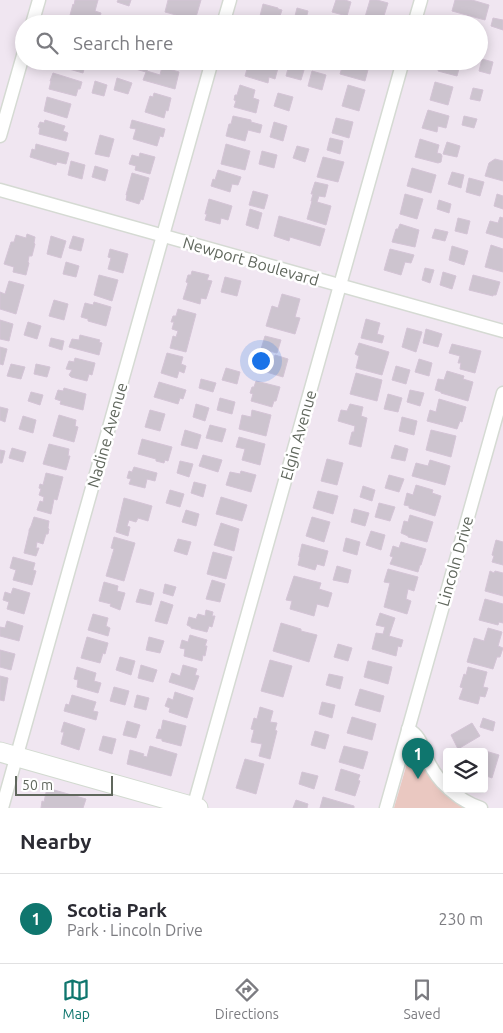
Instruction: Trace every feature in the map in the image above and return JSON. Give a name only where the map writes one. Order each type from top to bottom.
[{"type":"street","points":[[34,15],[38,0]]},
{"type":"street","points":[[226,15],[230,0]]},
{"type":"street","points":[[417,15],[421,0]]},
{"type":"street","points":[[0,136],[19,70]]},
{"type":"street","name":"Nadine Avenue","points":[[2,808],[8,755],[163,236],[209,70]]},
{"type":"street","name":"Elgin Avenue","points":[[195,808],[204,767],[400,70]]},
{"type":"street","name":"Newport Boulevard","points":[[0,190],[503,331]]},
{"type":"street","name":"Lincoln Drive","points":[[386,808],[503,393]]},
{"type":"street","points":[[408,730],[416,734],[432,768],[443,782]]},
{"type":"street","points":[[8,755],[195,808]]},
{"type":"street","points":[[454,793],[471,804],[482,808]]},
{"type":"shaded area","points":[[413,751],[420,754],[443,779],[443,793],[456,793],[470,808],[394,808],[410,753]]},
{"type":"building","points":[[75,0],[98,0],[95,11],[101,13],[100,15],[70,15]]},
{"type":"building","points":[[118,0],[131,0],[129,6],[117,2]]},
{"type":"building","points":[[168,0],[201,0],[197,15],[176,15],[165,12]]},
{"type":"building","points":[[336,0],[351,2],[347,15],[332,12]]},
{"type":"building","points":[[370,0],[388,3],[384,15],[366,15]]},
{"type":"building","points":[[455,0],[472,0],[489,5],[486,15],[467,15],[452,11]]},
{"type":"building","points":[[263,4],[282,10],[280,15],[260,15]]},
{"type":"building","points":[[297,8],[308,11],[307,15],[295,15]]},
{"type":"building","points":[[493,18],[503,20],[503,30],[491,26]]},
{"type":"building","points":[[488,61],[493,62],[490,74],[479,71],[488,70]]},
{"type":"building","points":[[72,70],[84,70],[83,73]]},
{"type":"building","points":[[139,70],[147,70],[160,75],[161,70],[179,72],[175,89],[143,80],[146,72]]},
{"type":"building","points":[[247,70],[277,70],[275,79],[269,77],[268,83],[245,76]]},
{"type":"building","points":[[288,70],[304,70],[301,80],[286,76]]},
{"type":"building","points":[[341,70],[368,70],[365,81],[340,74]]},
{"type":"building","points":[[438,70],[459,70],[457,76]]},
{"type":"building","points":[[312,71],[326,75],[322,90],[308,86]]},
{"type":"building","points":[[53,73],[82,82],[76,96],[49,89]]},
{"type":"building","points":[[117,78],[132,83],[128,94],[114,90]]},
{"type":"building","points":[[95,81],[107,85],[104,96],[92,93]]},
{"type":"building","points":[[435,82],[453,87],[448,105],[430,100]]},
{"type":"building","points":[[240,85],[255,90],[253,98],[259,100],[256,113],[234,107],[235,95],[237,95]]},
{"type":"building","points":[[348,85],[365,90],[359,111],[342,106]]},
{"type":"building","points":[[473,88],[483,90],[480,101],[470,99]]},
{"type":"building","points":[[154,93],[171,98],[164,118],[145,112],[150,96],[153,97]]},
{"type":"building","points":[[278,93],[293,97],[289,111],[274,106]]},
{"type":"building","points":[[47,97],[71,104],[67,118],[44,111]]},
{"type":"building","points":[[428,110],[449,116],[446,128],[438,126],[437,132],[422,128]]},
{"type":"building","points":[[233,116],[251,120],[251,122],[262,125],[260,133],[248,130],[245,141],[226,136]]},
{"type":"building","points":[[464,116],[477,119],[474,128],[462,125]]},
{"type":"building","points":[[336,118],[353,122],[349,138],[332,133]]},
{"type":"building","points":[[45,120],[65,126],[63,131],[68,133],[66,141],[39,134],[40,128],[38,127],[40,122],[44,123]]},
{"type":"building","points":[[132,120],[165,129],[163,137],[160,136],[157,146],[133,139],[136,129],[130,128]]},
{"type":"building","points":[[274,122],[287,126],[283,141],[270,137]]},
{"type":"building","points":[[100,135],[114,139],[109,157],[95,154]]},
{"type":"building","points":[[330,138],[343,141],[340,154],[327,150]]},
{"type":"building","points":[[420,139],[439,145],[437,153],[442,156],[441,162],[438,163],[415,157]]},
{"type":"building","points":[[447,142],[460,146],[457,157],[443,154]]},
{"type":"building","points":[[36,144],[69,153],[66,164],[57,162],[56,165],[30,157],[32,149],[35,150]]},
{"type":"building","points":[[226,144],[250,151],[245,170],[221,164]]},
{"type":"building","points":[[297,146],[309,149],[305,162],[293,158]]},
{"type":"building","points":[[262,151],[277,155],[274,168],[259,164]]},
{"type":"building","points":[[140,153],[155,157],[150,174],[135,170],[136,166],[129,164],[132,155],[139,157]]},
{"type":"building","points":[[323,157],[344,162],[338,182],[317,177]]},
{"type":"building","points":[[495,159],[503,161],[503,181],[485,176],[489,163]]},
{"type":"building","points":[[71,161],[85,165],[82,179],[68,175]]},
{"type":"building","points":[[95,166],[108,170],[105,181],[92,177]]},
{"type":"building","points":[[412,168],[436,175],[431,193],[407,186]]},
{"type":"building","points":[[218,170],[241,177],[238,185],[232,184],[230,192],[211,186]]},
{"type":"building","points":[[452,172],[464,175],[461,188],[448,184]]},
{"type":"building","points":[[132,173],[149,178],[143,200],[141,199],[139,204],[126,200]]},
{"type":"building","points":[[469,178],[484,182],[480,196],[466,192]]},
{"type":"building","points":[[315,182],[328,185],[325,197],[319,196],[317,202],[331,206],[326,225],[307,219]]},
{"type":"building","points":[[253,191],[268,195],[264,209],[249,205]]},
{"type":"building","points":[[405,194],[423,199],[417,219],[400,214]]},
{"type":"building","points":[[497,194],[503,196],[503,209],[494,206]]},
{"type":"building","points":[[209,199],[232,206],[228,220],[221,218],[220,224],[205,220]]},
{"type":"building","points":[[439,200],[451,204],[449,213],[437,209]]},
{"type":"building","points":[[250,209],[262,213],[258,229],[246,225]]},
{"type":"building","points":[[279,216],[325,229],[320,246],[290,237],[289,241],[274,236]]},
{"type":"building","points":[[500,217],[503,218],[503,238],[486,233],[490,221],[498,223]]},
{"type":"building","points":[[458,218],[470,221],[467,234],[455,231]]},
{"type":"building","points":[[400,224],[419,230],[415,247],[392,242],[396,229],[398,229]]},
{"type":"building","points":[[435,229],[448,232],[445,241],[432,238]]},
{"type":"building","points":[[27,234],[35,237],[35,244],[32,256],[29,256],[26,275],[13,272],[14,267],[4,264],[11,242],[14,242],[16,235],[26,238]]},
{"type":"building","points":[[51,236],[66,241],[61,258],[47,254]]},
{"type":"building","points":[[73,236],[84,239],[81,251],[69,248]]},
{"type":"building","points":[[491,245],[503,249],[503,272],[485,267]]},
{"type":"building","points":[[452,246],[468,251],[464,265],[449,260]]},
{"type":"building","points":[[110,249],[128,254],[123,273],[108,269],[111,258],[108,257]]},
{"type":"building","points":[[390,249],[414,255],[411,263],[405,262],[401,275],[384,270]]},
{"type":"building","points":[[66,262],[79,266],[76,277],[63,274]]},
{"type":"building","points":[[425,268],[434,270],[430,283],[422,280]]},
{"type":"building","points":[[192,271],[209,275],[207,280],[212,281],[206,299],[201,298],[200,304],[183,299],[188,283],[186,282],[188,275],[191,275]]},
{"type":"building","points":[[443,272],[456,276],[452,289],[440,285]]},
{"type":"building","points":[[99,275],[118,280],[112,301],[94,295]]},
{"type":"building","points":[[473,275],[500,282],[496,295],[493,296],[469,290]]},
{"type":"building","points":[[225,277],[241,281],[237,296],[221,292]]},
{"type":"building","points":[[9,281],[24,285],[16,314],[0,309],[0,292],[5,294]]},
{"type":"building","points":[[282,294],[300,299],[295,317],[300,318],[295,334],[266,326],[272,306],[278,308]]},
{"type":"building","points":[[54,300],[68,304],[64,320],[49,316]]},
{"type":"building","points":[[94,302],[111,307],[106,326],[81,317],[85,303],[93,305]]},
{"type":"building","points":[[178,309],[196,314],[186,352],[170,348],[173,336],[176,337],[178,331],[172,329],[174,322],[171,322],[173,316],[176,316]]},
{"type":"building","points":[[366,319],[380,323],[377,334],[384,336],[382,343],[361,338]]},
{"type":"building","points":[[0,320],[13,324],[9,341],[0,339]]},
{"type":"building","points":[[28,322],[41,326],[37,339],[24,335]]},
{"type":"building","points":[[407,328],[422,332],[416,352],[402,347]]},
{"type":"building","points":[[426,329],[442,334],[438,347],[423,343]]},
{"type":"building","points":[[80,335],[100,340],[99,342],[102,343],[99,355],[69,347],[72,339],[79,340]]},
{"type":"building","points":[[265,336],[281,340],[277,353],[261,349]]},
{"type":"building","points":[[51,338],[64,341],[62,350],[49,346]]},
{"type":"building","points":[[359,343],[389,352],[382,375],[356,368],[359,356],[355,354]]},
{"type":"building","points":[[452,344],[481,351],[475,373],[460,369],[461,363],[458,363],[460,356],[449,353]]},
{"type":"building","points":[[0,347],[7,349],[3,365],[0,364]]},
{"type":"building","points":[[167,353],[183,357],[181,364],[186,366],[184,373],[179,371],[177,378],[161,373]]},
{"type":"building","points":[[275,355],[288,359],[283,377],[263,371],[266,360],[269,361]]},
{"type":"building","points":[[75,358],[95,363],[92,375],[89,374],[87,381],[69,375],[72,370],[66,369],[69,361],[74,362]]},
{"type":"building","points":[[419,359],[432,363],[429,376],[415,372]]},
{"type":"building","points":[[11,364],[25,367],[21,379],[7,376]]},
{"type":"building","points":[[36,364],[50,367],[47,377],[34,374]]},
{"type":"building","points":[[396,366],[410,370],[406,384],[392,380]]},
{"type":"building","points":[[226,368],[240,372],[237,384],[222,380]]},
{"type":"building","points":[[447,371],[464,376],[463,379],[473,382],[468,401],[435,390],[438,379],[444,380]]},
{"type":"building","points":[[356,373],[382,380],[377,401],[350,394]]},
{"type":"building","points":[[201,379],[216,383],[213,392],[199,388]]},
{"type":"building","points":[[256,381],[280,387],[272,407],[251,401],[253,394],[250,393]]},
{"type":"building","points":[[159,382],[186,390],[183,399],[180,398],[178,404],[154,397]]},
{"type":"building","points":[[64,388],[86,394],[83,410],[60,404],[61,401],[55,399],[58,390],[63,391]]},
{"type":"building","points":[[410,390],[424,393],[420,406],[407,402]]},
{"type":"building","points":[[31,392],[43,395],[40,405],[28,401]]},
{"type":"building","points":[[388,394],[402,398],[398,412],[384,409]]},
{"type":"building","points":[[220,398],[235,402],[232,414],[217,410]]},
{"type":"building","points":[[439,399],[466,407],[462,422],[460,421],[457,429],[427,421],[430,410],[436,412]]},
{"type":"building","points":[[196,404],[209,408],[205,421],[193,417]]},
{"type":"building","points":[[350,404],[363,407],[361,416],[367,418],[361,447],[349,444],[355,426],[338,421],[341,410],[347,411]]},
{"type":"building","points":[[0,407],[8,409],[5,422],[0,420]]},
{"type":"building","points":[[150,410],[165,414],[160,431],[145,427]]},
{"type":"building","points":[[252,410],[271,415],[266,436],[239,429],[242,415],[251,417]]},
{"type":"building","points":[[59,415],[76,420],[75,426],[78,427],[74,442],[53,436]]},
{"type":"building","points":[[23,416],[36,420],[33,433],[19,429]]},
{"type":"building","points":[[402,417],[417,421],[414,435],[399,431]]},
{"type":"building","points":[[210,425],[226,429],[222,442],[206,438]]},
{"type":"building","points":[[185,430],[201,435],[197,449],[181,445]]},
{"type":"building","points":[[431,430],[456,436],[451,457],[426,450]]},
{"type":"building","points":[[239,437],[265,444],[260,465],[242,460],[245,449],[236,447]]},
{"type":"building","points":[[142,439],[172,447],[168,461],[165,460],[164,463],[138,454]]},
{"type":"building","points":[[49,444],[69,449],[68,456],[70,456],[66,470],[43,464]]},
{"type":"building","points":[[395,445],[408,449],[405,461],[391,458]]},
{"type":"building","points":[[12,448],[26,452],[23,462],[9,458]]},
{"type":"building","points":[[0,450],[5,451],[2,463],[0,463]]},
{"type":"building","points":[[203,455],[222,460],[218,472],[199,466]]},
{"type":"building","points":[[327,459],[343,463],[337,485],[321,481]]},
{"type":"building","points":[[430,460],[450,466],[445,485],[412,476],[416,463],[428,466]]},
{"type":"building","points":[[180,461],[193,464],[189,477],[177,473]]},
{"type":"building","points":[[134,467],[157,473],[155,481],[147,479],[145,488],[129,484],[131,479],[127,478],[129,471],[132,472]]},
{"type":"building","points":[[241,471],[256,475],[251,492],[226,485],[230,472],[240,474]]},
{"type":"building","points":[[46,473],[63,477],[57,500],[54,499],[51,514],[37,510],[40,501],[43,502],[44,497],[39,495],[41,489],[39,488],[40,484],[43,485]]},
{"type":"building","points":[[389,475],[404,479],[399,492],[385,488]]},
{"type":"building","points":[[194,482],[206,485],[203,497],[191,493]]},
{"type":"building","points":[[416,485],[433,490],[432,493],[441,496],[435,516],[404,505],[407,493],[413,495]]},
{"type":"building","points":[[363,486],[375,490],[372,501],[360,497]]},
{"type":"building","points":[[170,490],[184,494],[180,507],[166,503]]},
{"type":"building","points":[[318,491],[338,496],[333,514],[313,508]]},
{"type":"building","points":[[221,497],[247,505],[242,521],[216,514]]},
{"type":"building","points":[[124,498],[152,506],[148,521],[138,518],[136,522],[129,520],[127,526],[130,527],[128,536],[116,532]]},
{"type":"building","points":[[379,503],[395,507],[390,521],[375,517]]},
{"type":"building","points":[[354,509],[369,513],[365,526],[351,522]]},
{"type":"building","points":[[186,510],[199,514],[196,526],[182,522]]},
{"type":"building","points":[[410,515],[433,522],[427,542],[401,533],[404,521],[408,522]]},
{"type":"building","points":[[34,517],[49,521],[48,534],[46,534],[43,544],[37,542],[36,548],[39,548],[36,556],[24,553]]},
{"type":"building","points":[[312,517],[330,522],[324,542],[306,536]]},
{"type":"building","points":[[221,523],[239,529],[234,551],[214,545]]},
{"type":"building","points":[[371,531],[385,535],[381,550],[366,545]]},
{"type":"building","points":[[114,537],[135,543],[124,581],[106,576],[114,549],[111,548]]},
{"type":"building","points":[[346,538],[360,542],[357,555],[343,551]]},
{"type":"building","points":[[178,539],[191,542],[187,555],[174,551]]},
{"type":"building","points":[[496,540],[503,542],[503,565],[492,562]]},
{"type":"building","points":[[401,542],[426,549],[418,572],[390,564],[393,557],[390,556],[393,546],[399,548]]},
{"type":"building","points":[[302,544],[328,551],[324,566],[317,564],[315,570],[298,565]]},
{"type":"building","points":[[213,552],[232,557],[226,579],[207,574]]},
{"type":"building","points":[[13,557],[35,563],[33,570],[36,571],[32,585],[13,580],[16,570],[10,568]]},
{"type":"building","points":[[337,566],[351,570],[348,583],[333,580]]},
{"type":"building","points":[[388,569],[418,577],[414,591],[408,589],[406,599],[411,601],[407,614],[384,607],[390,583],[384,582]]},
{"type":"building","points":[[490,571],[503,573],[503,596],[485,591]]},
{"type":"building","points":[[294,576],[321,583],[319,589],[332,593],[328,607],[317,604],[314,616],[290,609],[292,601],[286,600]]},
{"type":"building","points":[[212,580],[225,584],[220,602],[206,599]]},
{"type":"building","points":[[104,582],[118,586],[117,591],[125,593],[120,610],[110,606],[111,604],[99,601]]},
{"type":"building","points":[[165,584],[176,587],[173,596],[163,593]]},
{"type":"building","points":[[13,588],[30,593],[24,614],[7,609],[9,602],[3,600],[5,592],[11,594]]},
{"type":"building","points":[[140,589],[154,593],[151,605],[136,602]]},
{"type":"building","points":[[485,599],[503,604],[503,623],[499,622],[498,625],[479,620]]},
{"type":"building","points":[[161,601],[173,605],[167,624],[155,621]]},
{"type":"building","points":[[206,610],[213,612],[212,616],[215,616],[212,627],[209,626],[207,632],[191,628],[187,625],[189,617],[196,619],[198,614],[205,616]]},
{"type":"building","points":[[380,613],[395,618],[389,636],[403,640],[401,647],[398,646],[396,656],[372,649],[376,633],[383,634],[385,627],[376,625]]},
{"type":"building","points":[[93,614],[108,618],[106,626],[110,628],[108,636],[88,630]]},
{"type":"building","points":[[7,621],[23,626],[19,641],[0,636],[0,627],[5,628]]},
{"type":"building","points":[[281,623],[317,635],[309,662],[273,651]]},
{"type":"building","points":[[488,628],[502,632],[498,646],[503,648],[500,657],[497,657],[493,669],[467,662],[474,638],[484,641]]},
{"type":"building","points":[[190,635],[207,640],[205,656],[203,655],[202,661],[184,656],[185,649],[180,648],[182,640],[188,642]]},
{"type":"building","points":[[87,637],[108,643],[100,663],[81,658]]},
{"type":"building","points":[[149,637],[164,641],[160,653],[146,650]]},
{"type":"building","points":[[338,644],[352,648],[348,661],[334,657]]},
{"type":"building","points":[[0,650],[15,654],[11,670],[0,667]]},
{"type":"building","points":[[120,657],[135,661],[131,675],[116,670]]},
{"type":"building","points":[[270,660],[292,666],[283,697],[261,691]]},
{"type":"building","points":[[368,661],[392,667],[388,684],[364,677]]},
{"type":"building","points":[[141,665],[157,670],[153,682],[138,678]]},
{"type":"building","points":[[183,665],[197,669],[195,675],[199,676],[194,690],[169,682],[172,673],[180,676]]},
{"type":"building","points":[[77,667],[96,673],[94,681],[101,683],[98,693],[77,687],[78,680],[74,679]]},
{"type":"building","points":[[468,667],[487,672],[483,687],[488,688],[485,697],[480,696],[478,704],[459,699],[463,688],[460,687]]},
{"type":"building","points":[[329,674],[343,677],[340,689],[326,685]]},
{"type":"building","points":[[0,676],[8,678],[4,701],[0,700]]},
{"type":"building","points":[[114,687],[129,691],[125,705],[110,701]]},
{"type":"building","points":[[360,689],[384,696],[380,712],[355,705]]},
{"type":"building","points":[[175,692],[193,698],[187,718],[169,712],[170,708],[165,706],[168,698],[173,700]]},
{"type":"building","points":[[72,695],[96,702],[93,711],[98,712],[96,720],[64,711],[66,704],[69,705]]},
{"type":"building","points":[[137,695],[149,698],[146,710],[134,707]]},
{"type":"building","points":[[322,702],[335,705],[332,718],[319,714]]},
{"type":"building","points":[[260,707],[273,711],[270,722],[277,723],[275,730],[277,731],[270,759],[259,756],[262,744],[251,742],[254,730],[251,729],[254,718],[257,719]]},
{"type":"building","points":[[352,717],[376,724],[372,740],[347,733]]},
{"type":"building","points":[[483,718],[495,722],[493,731],[480,727]]},
{"type":"building","points":[[163,720],[186,726],[181,746],[156,738],[159,729],[161,730]]},
{"type":"building","points":[[127,721],[140,725],[136,738],[123,735]]},
{"type":"building","points":[[64,722],[85,729],[79,750],[61,744],[64,732],[61,732]]},
{"type":"building","points":[[472,723],[480,736],[458,748],[451,735]]},
{"type":"building","points":[[315,731],[329,735],[325,749],[311,745]]},
{"type":"building","points":[[103,736],[116,739],[112,754],[99,750]]},
{"type":"building","points":[[150,746],[177,754],[171,776],[127,764],[130,750],[144,754],[143,756],[147,757]]},
{"type":"building","points":[[344,746],[368,752],[363,769],[339,762]]},
{"type":"building","points":[[488,752],[499,755],[492,778],[488,776]]},
{"type":"building","points":[[245,759],[264,764],[256,794],[236,788]]},
{"type":"building","points":[[341,769],[360,775],[355,796],[335,790]]},
{"type":"building","points":[[302,772],[318,776],[314,789],[299,784]]},
{"type":"building","points":[[47,788],[86,799],[83,808],[41,808]]},
{"type":"building","points":[[323,797],[354,806],[354,808],[320,808]]},
{"type":"building","points":[[296,800],[308,804],[307,808],[293,808]]},
{"type":"place","name":"Scotia Park","points":[[418,779]]}]
